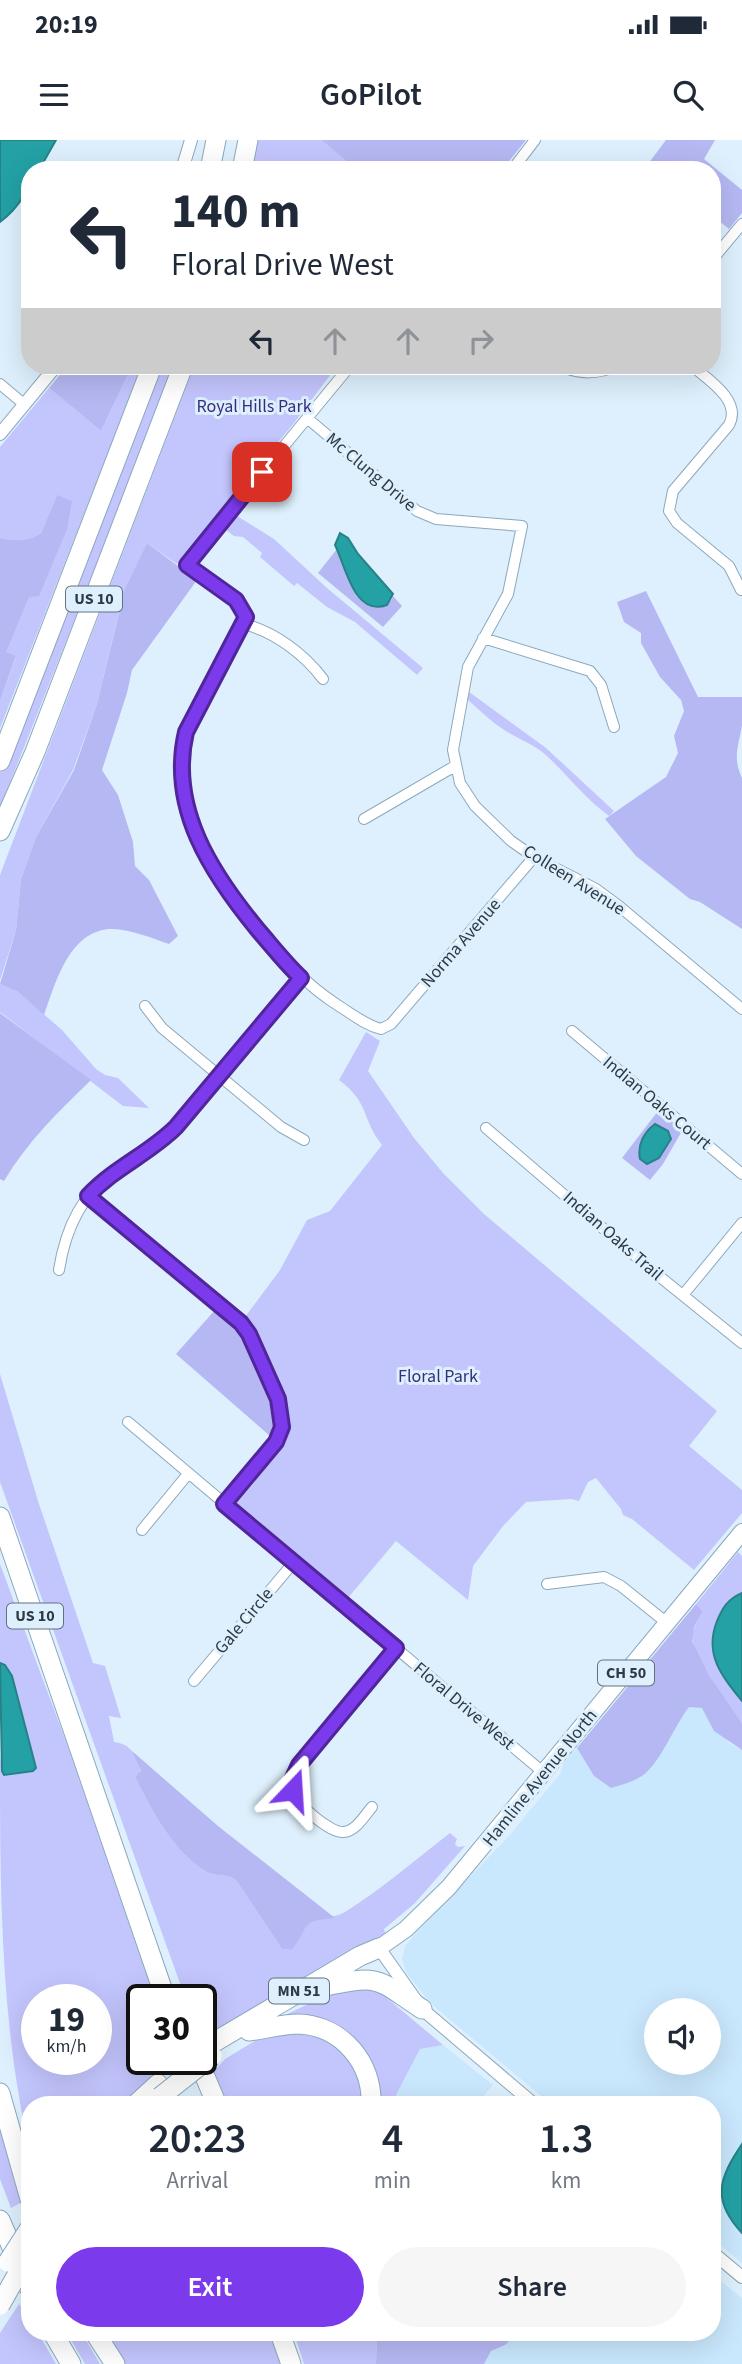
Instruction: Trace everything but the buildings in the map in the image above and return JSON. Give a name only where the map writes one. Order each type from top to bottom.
[{"type":"highway","points":[[212,161],[216,140]]},
{"type":"highway","points":[[244,161],[248,140]]},
{"type":"highway","name":"US 10","points":[[0,761],[149,375]]},
{"type":"highway","name":"US 10","points":[[0,831],[40,739],[180,375]]},
{"type":"highway","name":"US 10","points":[[0,1517],[160,1984]]},
{"type":"highway","points":[[0,1545],[69,1716]]},
{"type":"highway","points":[[133,1904],[166,1984]]},
{"type":"highway","name":"Hamline Avenue North","points":[[217,2048],[365,1963],[379,1948]]},
{"type":"highway","name":"Hamline Avenue North","points":[[217,2040],[360,1956],[379,1948]]},
{"type":"highway","points":[[326,1986],[356,1979],[374,1979],[388,1984],[422,2009]]},
{"type":"highway","points":[[249,2031],[296,2024],[324,2029],[351,2048],[365,2069],[372,2096]]},
{"type":"highway","name":"Hamline Avenue North","points":[[156,2095],[174,2075]]},
{"type":"highway","name":"Hamline Avenue North","points":[[156,2095],[180,2075]]},
{"type":"highway","points":[[192,2075],[199,2096]]},
{"type":"highway","points":[[209,2075],[215,2096]]},
{"type":"highway","points":[[0,2093],[21,2169]]},
{"type":"highway","points":[[0,2221],[21,2269]]},
{"type":"highway","points":[[0,2276],[21,2242]]},
{"type":"highway","points":[[0,2305],[21,2268]]},
{"type":"highway","points":[[58,2341],[71,2364]]},
{"type":"highway","points":[[100,2341],[114,2364]]},
{"type":"highway","points":[[283,2341],[291,2364]]},
{"type":"main road","name":"Hamline Avenue North","points":[[379,1948],[431,1907],[742,1532]]},
{"type":"street","points":[[185,161],[191,140]]},
{"type":"street","points":[[519,161],[535,140]]},
{"type":"street","points":[[721,252],[737,239],[742,224]]},
{"type":"street","points":[[0,434],[50,375]]},
{"type":"street","points":[[59,1270],[65,1238],[88,1196],[114,1171],[166,1137],[301,978],[229,895],[206,857],[190,818],[181,783],[182,748],[186,732],[246,617],[236,600],[187,565],[343,375]]},
{"type":"street","points":[[703,375],[728,396],[735,407],[735,414],[733,420],[673,491],[669,511],[677,523],[729,566],[741,590]]},
{"type":"street","points":[[0,383],[25,405]]},
{"type":"street","name":"Mc Clung Drive","points":[[307,418],[425,516],[522,526]]},
{"type":"street","name":"Colleen Avenue","points":[[522,526],[508,594],[468,667],[456,720],[453,750],[460,783],[475,806],[511,841],[619,906],[742,1009]]},
{"type":"street","points":[[244,624],[267,631],[311,663],[323,680]]},
{"type":"street","points":[[483,638],[590,671],[601,685],[614,727]]},
{"type":"street","points":[[364,819],[455,766]]},
{"type":"street","name":"Norma Avenue","points":[[301,978],[367,1024],[380,1029],[387,1028],[534,857]]},
{"type":"street","points":[[145,1006],[162,1028],[281,1127],[304,1140]]},
{"type":"street","name":"Indian Oaks Court","points":[[572,1031],[742,1174]]},
{"type":"street","name":"Indian Oaks Trail","points":[[486,1128],[742,1343]]},
{"type":"street","points":[[88,1196],[241,1323],[249,1334],[278,1399],[283,1418],[280,1435],[224,1504]]},
{"type":"street","points":[[683,1295],[742,1223]]},
{"type":"street","name":"Floral Drive West","points":[[128,1422],[544,1773]]},
{"type":"street","points":[[142,1530],[188,1474]]},
{"type":"street","name":"Gale Circle","points":[[194,1681],[293,1562]]},
{"type":"street","points":[[547,1584],[604,1577],[621,1586],[667,1623]]},
{"type":"street","points":[[372,1807],[354,1828],[346,1832],[336,1832],[299,1803],[292,1780],[299,1765],[396,1648]]},
{"type":"street","points":[[379,1948],[422,2009],[524,2096]]},
{"type":"street","points":[[721,2260],[742,2277]]},
{"type":"shaded area","points":[[0,140],[56,140],[44,161],[21,161],[21,199],[0,222]]},
{"type":"shaded area","points":[[321,140],[526,140],[509,161],[346,161]]},
{"type":"shaded area","points":[[666,140],[715,140],[704,159],[706,161],[650,161]]},
{"type":"shaded area","points":[[721,173],[742,190],[742,213],[729,229],[721,222]]},
{"type":"shaded area","points":[[60,375],[128,375],[101,431],[49,388]]},
{"type":"shaded area","points":[[57,495],[72,501],[67,529],[39,596],[29,597],[6,652],[16,656],[0,701],[0,538],[21,540],[41,533]]},
{"type":"shaded area","points":[[340,533],[348,538],[358,554],[393,594],[387,605],[376,607],[366,604],[353,588],[335,545]]},
{"type":"shaded area","points":[[147,543],[197,580],[132,670],[102,770],[118,795],[133,842],[135,866],[149,880],[178,936],[169,944],[116,929],[99,931],[88,936],[78,944],[63,966],[44,1015],[18,992],[0,984],[16,930],[21,879],[36,837],[74,770],[97,704],[121,605],[119,602]]},
{"type":"shaded area","points":[[337,549],[357,597],[391,601],[393,596],[402,606],[383,627],[318,573]]},
{"type":"shaded area","points":[[646,591],[698,697],[742,697],[742,725],[737,757],[742,778],[742,929],[700,902],[690,899],[636,856],[605,819],[666,777],[678,753],[674,736],[684,711],[681,700],[660,677],[641,643],[641,633],[624,622],[617,602]]},
{"type":"shaded area","points":[[0,1013],[91,1080],[33,1140],[4,1181],[0,1179]]},
{"type":"shaded area","points":[[658,1111],[682,1131],[663,1164],[650,1180],[622,1158]]},
{"type":"shaded area","points":[[655,1124],[668,1131],[671,1139],[659,1158],[647,1164],[640,1159],[641,1144]]},
{"type":"shaded area","points":[[215,1310],[245,1338],[274,1411],[274,1428],[270,1436],[176,1354]]},
{"type":"shaded area","points":[[742,1593],[742,1701],[721,1673],[712,1644],[721,1612],[729,1601]]},
{"type":"shaded area","points":[[696,1604],[703,1611],[694,1627],[692,1641],[709,1675],[742,1723],[742,1750],[714,1731],[702,1708],[689,1707],[649,1770],[635,1780],[611,1788],[594,1776],[577,1748]]},
{"type":"shaded area","points":[[0,1663],[5,1665],[12,1676],[36,1768],[33,1771],[4,1775],[2,1771]]},
{"type":"shaded area","points":[[689,1707],[702,1708],[729,1743],[742,1750],[742,2263],[721,2246],[721,2096],[541,2096],[430,2003],[406,1972],[402,1959],[405,1946],[508,1837],[560,1774],[563,1764],[577,1748],[594,1776],[611,1788],[640,1778],[650,1769],[676,1723]]},
{"type":"shaded area","points":[[132,1751],[218,1826],[335,1918],[311,1923],[292,1950],[282,1949],[236,1880],[205,1871],[173,1841],[135,1777],[141,1771]]},
{"type":"shaded area","points":[[443,2045],[493,2085],[484,2096],[396,2096],[420,2049]]},
{"type":"shaded area","points":[[742,2144],[742,2233],[726,2210],[722,2189],[728,2168]]},
{"type":"shaded area","points":[[721,2281],[742,2298],[742,2364],[484,2364],[491,2351],[509,2341],[721,2341]]},
{"type":"shaded area","points":[[377,2341],[509,2341],[491,2351],[484,2364],[376,2364]]},
{"type":"green space","points":[[258,140],[321,140],[346,161],[253,161]]},
{"type":"green space","points":[[128,375],[138,375],[0,728],[0,701],[16,657],[5,652],[29,596],[57,495],[41,533],[21,540],[0,538],[0,447],[49,388],[101,431]]},
{"type":"green space","points":[[155,375],[171,375],[0,808],[0,773]]},
{"type":"green space","name":"Royal Hills Park","points":[[191,375],[330,375],[177,564],[147,543],[121,604],[97,704],[73,770],[36,837],[21,879],[16,930],[0,980],[0,875]]},
{"type":"green space","points":[[237,516],[274,539],[327,588],[423,668],[417,675],[355,622],[327,607],[297,583],[294,586],[260,557],[262,553],[243,537],[234,536],[225,529]]},
{"type":"green space","points":[[469,692],[546,748],[614,811],[609,816],[543,752],[488,718],[467,699]]},
{"type":"green space","points":[[0,984],[18,992],[62,1030],[96,1069],[105,1075],[118,1078],[149,1108],[123,1106],[0,1012]]},
{"type":"green space","name":"Floral Park","points":[[366,1032],[380,1041],[368,1071],[414,1138],[443,1173],[484,1214],[717,1411],[689,1446],[742,1490],[742,1513],[694,1570],[632,1519],[623,1515],[596,1478],[588,1482],[579,1501],[571,1499],[526,1502],[503,1526],[473,1566],[468,1600],[396,1541],[347,1599],[237,1506],[237,1499],[281,1444],[288,1421],[287,1405],[259,1336],[245,1317],[280,1270],[307,1220],[330,1211],[382,1145],[356,1096],[339,1080]]},
{"type":"green space","points":[[0,1374],[38,1501],[93,1663],[105,1666],[121,1718],[109,1716],[114,1742],[125,1745],[132,1752],[141,1772],[135,1777],[173,1841],[205,1871],[236,1880],[282,1949],[292,1950],[309,1922],[345,1912],[450,1833],[457,1839],[455,1844],[458,1847],[465,1846],[415,1903],[384,1929],[385,1933],[364,1948],[217,2031],[217,1984],[180,1984],[0,1482]]},
{"type":"green space","points":[[738,1552],[742,1556],[742,1593],[726,1603],[721,1614],[732,1689],[742,1701],[742,1723],[704,1667],[692,1636],[703,1611],[696,1604]]},
{"type":"green space","points":[[0,1564],[68,1747],[149,1984],[126,1984],[126,2075],[158,2075],[133,2096],[21,2096],[21,2108],[7,2005],[4,1955],[0,1755],[2,1771],[5,1665],[0,1663]]},
{"type":"green space","points":[[355,1982],[382,1994],[443,2045],[420,2049],[396,2096],[374,2096],[366,2061],[283,2016]]},
{"type":"green space","points":[[318,2032],[354,2060],[364,2096],[217,2096],[210,2076],[217,2075],[217,2068],[225,2059],[268,2033]]},
{"type":"green space","points":[[0,2126],[21,2203],[11,2208],[0,2179]]},
{"type":"green space","points":[[19,2304],[21,2341],[43,2341],[56,2364],[0,2364],[0,2333]]},
{"type":"green space","points":[[72,2341],[87,2341],[100,2364],[85,2364]]},
{"type":"green space","points":[[107,2341],[274,2341],[282,2364],[121,2364]]},
{"type":"green space","points":[[297,2341],[377,2341],[376,2364],[304,2364]]},
{"type":"route","points":[[262,472],[187,565],[236,600],[246,617],[186,732],[182,748],[181,783],[190,818],[216,875],[229,895],[301,978],[176,1127],[156,1145],[114,1171],[88,1196],[241,1323],[249,1334],[278,1399],[283,1418],[280,1435],[224,1504],[396,1648],[299,1765],[292,1780],[293,1790]]}]
